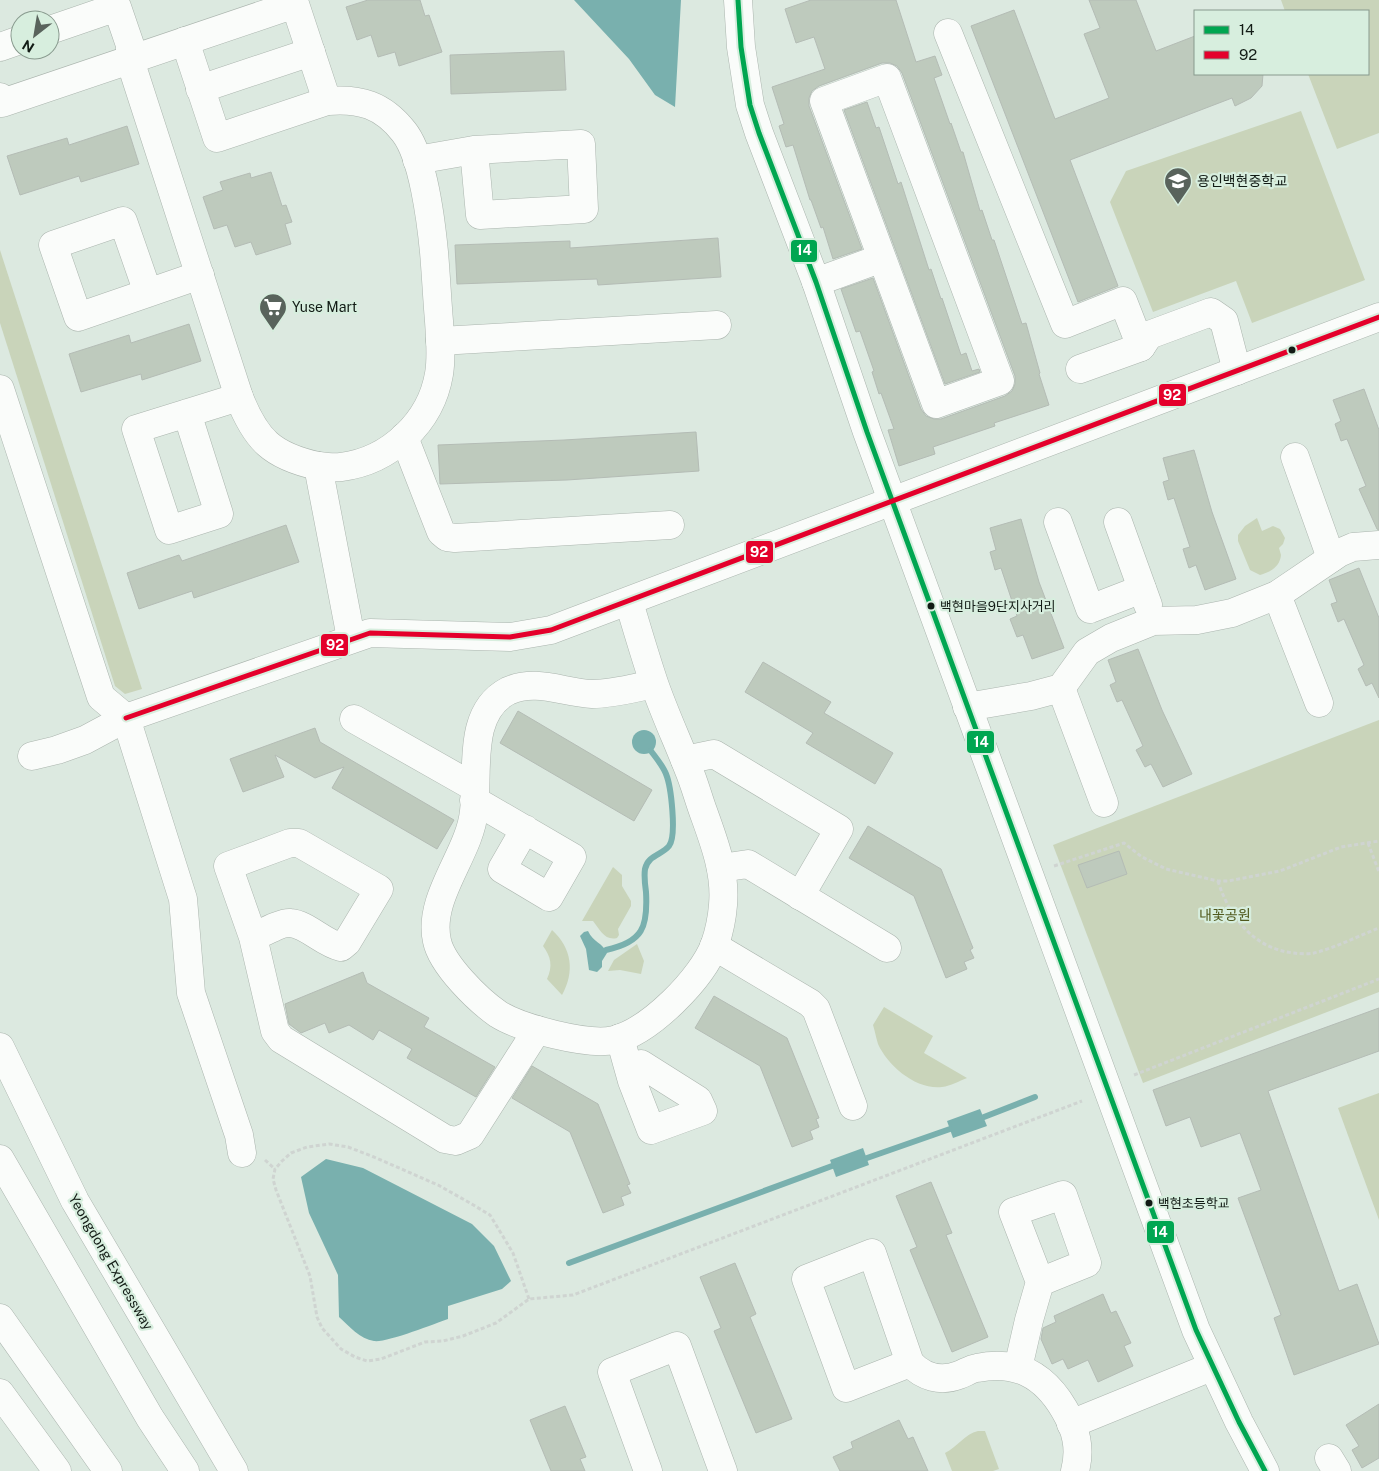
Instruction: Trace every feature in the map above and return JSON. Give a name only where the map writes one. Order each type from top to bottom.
[{"type":"main road","points":[[738,0],[741,47],[750,105],[759,133],[816,282],[867,432],[1192,1321],[1211,1367],[1265,1471]]},
{"type":"main road","points":[[0,97],[2,103],[295,4],[327,101]]},
{"type":"main road","points":[[60,27],[117,8],[130,45],[130,60],[239,397],[247,418],[255,430],[266,443],[282,455],[318,466],[339,468],[376,457],[395,446],[425,412],[434,392],[439,372],[440,341],[431,226],[426,195],[414,149],[406,134],[380,109],[363,102],[344,100],[327,101],[217,138],[185,41]]},
{"type":"main road","points":[[948,33],[1065,324],[1123,301],[1141,347]]},
{"type":"main road","points":[[200,89],[311,52]]},
{"type":"main road","points":[[887,78],[1000,381],[936,404],[882,258],[824,101],[887,78]]},
{"type":"main road","points":[[417,160],[474,150]]},
{"type":"main road","points":[[816,282],[882,258]]},
{"type":"main road","points":[[148,293],[200,275]]},
{"type":"main road","points":[[1080,369],[1141,347],[1149,335],[1210,312],[1224,321],[1237,371]]},
{"type":"main road","points":[[32,756],[85,740],[126,718],[351,638],[370,633],[388,632],[510,637],[551,630],[1379,317]]},
{"type":"main road","points":[[440,341],[717,326]]},
{"type":"main road","points":[[0,389],[101,697],[126,718],[183,899],[191,993],[239,1135],[242,1153]]},
{"type":"main road","points":[[187,413],[239,397]]},
{"type":"main road","points":[[404,437],[441,532],[448,536],[455,538],[670,525]]},
{"type":"main road","points":[[1295,457],[1332,558]]},
{"type":"main road","points":[[318,466],[351,638]]},
{"type":"main road","points":[[1058,522],[1090,610],[1142,589]]},
{"type":"main road","points":[[1118,522],[1154,621]]},
{"type":"main road","points":[[967,707],[1031,696],[1061,688],[1081,659],[1093,647],[1111,638],[1154,621],[1197,620],[1232,612],[1276,595],[1339,553],[1353,547],[1379,545]]},
{"type":"main road","points":[[1276,595],[1319,703]]},
{"type":"main road","points":[[629,602],[654,684],[685,760],[710,830],[721,868],[724,880],[720,926],[714,946],[705,965],[680,996],[647,1023],[620,1038],[592,1041],[537,1030],[517,1023],[499,1014],[478,997],[444,960],[437,944],[434,923],[470,831],[474,812],[475,760],[478,737],[484,720],[490,707],[506,692],[524,686],[534,685],[598,693],[654,684]]},
{"type":"main road","points":[[1061,688],[1104,803]]},
{"type":"main road","points":[[354,719],[474,794],[524,829]]},
{"type":"main road","points":[[685,760],[714,754],[839,829],[800,896]]},
{"type":"main road","points":[[253,937],[289,923],[298,925],[333,945],[341,947],[347,942],[379,889],[299,843],[290,843],[228,866],[253,937],[275,1030],[281,1039],[445,1139],[456,1142],[470,1135],[537,1030]]},
{"type":"main road","points":[[721,868],[748,864],[887,948]]},
{"type":"main road","points":[[714,946],[810,1003],[816,1009],[853,1106]]},
{"type":"main road","points":[[620,1038],[629,1068]]},
{"type":"main road","name":"Yeongdong Expressway","points":[[0,1047],[75,1202],[234,1471]]},
{"type":"main road","points":[[0,1159],[150,1418],[185,1471]]},
{"type":"main road","points":[[910,1363],[846,1388],[806,1279],[872,1253],[910,1363],[916,1370],[927,1376],[940,1378],[949,1378],[975,1368],[985,1367],[1003,1366],[1018,1368],[1030,1373],[1042,1381],[1062,1405],[1071,1424],[1077,1438],[1079,1451],[1075,1471]]},
{"type":"main road","points":[[1018,1368],[1027,1326],[1040,1282]]},
{"type":"main road","points":[[0,1318],[108,1471]]},
{"type":"main road","points":[[648,1471],[612,1372],[677,1346],[723,1471]]},
{"type":"main road","points":[[1071,1424],[1211,1367]]},
{"type":"main road","points":[[0,1393],[57,1471]]},
{"type":"path","points":[[1054,866],[1124,842],[1142,857],[1166,869],[1218,881],[1228,881],[1280,872],[1341,847],[1379,841]]},
{"type":"path","points":[[1368,843],[1379,872]]},
{"type":"path","points":[[1218,881],[1226,904],[1240,924],[1258,940],[1278,950],[1312,954],[1379,928]]},
{"type":"path","points":[[1134,1075],[1379,979]]},
{"type":"path","points":[[529,1299],[513,1253],[490,1215],[470,1202],[348,1147],[329,1144],[308,1147],[291,1153],[282,1160],[276,1170],[273,1179],[276,1190],[310,1276],[317,1317],[322,1328],[341,1349],[367,1361],[380,1359],[425,1342],[444,1341],[463,1336],[496,1323],[529,1299],[573,1295],[1082,1101]]},
{"type":"green space","points":[[1281,0],[1379,0],[1379,133],[1337,149],[1308,75],[1369,75],[1369,10],[1285,10]]},
{"type":"green space","points":[[1301,111],[1365,280],[1252,323],[1236,281],[1153,312],[1110,202],[1126,171]]},
{"type":"green space","points":[[0,250],[142,689],[125,694],[115,686],[0,323]]},
{"type":"green space","points":[[1257,518],[1262,531],[1273,526],[1280,529],[1285,538],[1279,548],[1281,555],[1277,566],[1271,571],[1260,575],[1250,570],[1238,541],[1238,535],[1245,526]]},
{"type":"green space","name":"내꽃공원","points":[[1379,720],[1379,992],[1143,1083],[1053,845]]},
{"type":"green space","points":[[613,867],[622,875],[622,886],[631,901],[631,906],[618,929],[619,935],[617,938],[609,938],[603,934],[593,921],[582,921]]},
{"type":"green space","points":[[552,930],[564,945],[569,961],[569,978],[562,995],[547,979],[550,962],[543,946]]},
{"type":"green space","points":[[637,944],[644,961],[641,974],[620,970],[608,971],[614,960]]},
{"type":"green space","points":[[884,1007],[933,1036],[924,1053],[967,1078],[952,1085],[932,1087],[922,1085],[904,1075],[889,1060],[878,1044],[873,1025]]},
{"type":"green space","points":[[1379,1093],[1379,1220],[1338,1108]]},
{"type":"green space","points":[[978,1431],[985,1431],[999,1469],[993,1471],[952,1471],[945,1453],[969,1435]]},
{"type":"water","points":[[574,0],[681,0],[675,107],[655,95],[629,59]]},
{"type":"water","points":[[644,730],[649,731],[655,737],[655,747],[649,753],[644,754],[639,753],[633,747],[632,742],[633,737],[639,731]]},
{"type":"water","points":[[588,931],[607,953],[602,961],[602,967],[597,972],[589,970],[586,949],[580,936]]},
{"type":"water","points":[[980,1109],[987,1126],[953,1138],[947,1121]]},
{"type":"water","points":[[863,1148],[869,1165],[836,1177],[830,1160]]},
{"type":"water","points":[[326,1159],[363,1168],[472,1224],[494,1246],[511,1281],[502,1289],[448,1306],[448,1319],[422,1329],[380,1341],[369,1340],[359,1335],[339,1317],[338,1275],[309,1213],[301,1177]]},
{"type":"building","points":[[368,0],[420,0],[425,16],[429,15],[442,52],[399,66],[395,52],[378,57],[371,35],[357,40],[346,7]]},
{"type":"building","points":[[811,0],[896,0],[916,62],[935,56],[942,75],[934,78],[950,124],[961,152],[963,152],[980,211],[982,210],[992,240],[994,240],[1022,324],[1026,323],[1049,405],[994,423],[995,426],[933,447],[935,454],[899,466],[888,430],[894,429],[881,393],[879,394],[872,372],[874,371],[860,331],[856,332],[841,289],[873,278],[921,409],[926,416],[941,419],[1005,396],[1012,391],[1015,384],[1015,376],[902,73],[897,66],[890,63],[882,63],[819,86],[812,91],[809,98],[809,106],[862,249],[833,259],[823,227],[821,228],[810,200],[793,145],[786,147],[779,126],[784,124],[772,87],[825,69],[814,37],[796,43],[785,9]]},
{"type":"building","points":[[1089,0],[1136,0],[1156,51],[1194,36],[1194,75],[1263,75],[1262,86],[1251,98],[1235,106],[1232,98],[1070,160],[1118,286],[1078,302],[971,26],[1014,10],[1055,119],[1109,98],[1084,34],[1100,28]]},
{"type":"building","points":[[564,51],[566,90],[451,94],[450,55]]},
{"type":"building","points":[[867,102],[876,128],[879,127],[898,184],[901,182],[929,270],[931,269],[942,298],[961,355],[966,353],[972,371],[979,369],[980,372],[945,384],[844,110]]},
{"type":"building","points":[[127,126],[139,164],[81,182],[79,176],[20,195],[7,156],[67,138],[69,145]]},
{"type":"building","points":[[271,172],[282,206],[286,205],[292,222],[285,224],[291,244],[256,255],[251,242],[235,247],[227,225],[214,229],[203,197],[223,190],[220,182],[250,173],[251,178]]},
{"type":"building","points":[[718,238],[721,277],[598,285],[597,279],[457,284],[455,245],[570,241],[570,248]]},
{"type":"building","points":[[189,324],[201,361],[142,380],[141,374],[81,392],[69,354],[129,335],[131,343]]},
{"type":"building","points":[[1364,389],[1379,430],[1379,530],[1359,489],[1366,486],[1347,439],[1341,441],[1335,424],[1341,421],[1333,400]]},
{"type":"building","points":[[696,432],[699,471],[567,480],[440,484],[438,445]]},
{"type":"building","points":[[1194,450],[1212,512],[1236,579],[1205,590],[1196,565],[1189,568],[1183,549],[1190,547],[1174,498],[1168,500],[1163,482],[1169,480],[1163,458]]},
{"type":"building","points":[[1021,519],[1039,582],[1064,648],[1032,659],[1023,635],[1017,637],[1010,619],[1017,616],[1001,568],[995,570],[990,552],[996,550],[990,528]]},
{"type":"building","points":[[286,525],[299,562],[194,598],[192,591],[139,609],[127,573],[179,555],[182,561]]},
{"type":"building","points":[[1359,568],[1379,618],[1379,698],[1372,683],[1366,686],[1358,669],[1364,665],[1344,619],[1338,622],[1331,604],[1337,602],[1329,580]]},
{"type":"building","points":[[1138,649],[1162,710],[1192,774],[1163,787],[1151,764],[1145,767],[1136,750],[1143,746],[1122,700],[1117,702],[1110,685],[1116,682],[1108,660]]},
{"type":"building","points":[[763,662],[831,702],[824,713],[893,753],[875,784],[806,743],[813,733],[745,692]]},
{"type":"building","points":[[518,711],[652,790],[634,821],[500,743]]},
{"type":"building","points":[[315,728],[320,742],[454,820],[437,849],[332,788],[344,767],[315,778],[275,755],[284,777],[243,792],[230,759]]},
{"type":"building","points":[[868,826],[941,869],[973,948],[970,950],[974,958],[964,962],[967,969],[946,978],[914,896],[849,858]]},
{"type":"building","points":[[1119,851],[1127,874],[1087,888],[1078,865]]},
{"type":"building","points":[[363,972],[367,983],[429,1018],[424,1027],[495,1067],[476,1097],[407,1058],[412,1049],[379,1030],[373,1040],[349,1025],[329,1033],[325,1023],[301,1033],[289,1024],[285,1004]]},
{"type":"building","points":[[714,996],[787,1038],[819,1118],[816,1119],[819,1127],[810,1131],[813,1139],[792,1147],[760,1066],[695,1028]]},
{"type":"building","points":[[1379,1008],[1379,1051],[1268,1091],[1339,1291],[1357,1284],[1379,1344],[1294,1375],[1274,1318],[1281,1315],[1238,1198],[1261,1190],[1240,1133],[1201,1147],[1190,1117],[1166,1126],[1153,1090]]},
{"type":"building","points":[[532,1066],[598,1104],[630,1184],[627,1185],[631,1193],[621,1197],[624,1205],[603,1213],[570,1132],[512,1098]]},
{"type":"building","points":[[931,1182],[952,1233],[946,1235],[988,1337],[952,1352],[910,1250],[917,1247],[896,1196]]},
{"type":"building","points":[[735,1263],[756,1314],[750,1317],[792,1419],[756,1433],[714,1331],[721,1328],[700,1277]]},
{"type":"building","points":[[1103,1294],[1111,1313],[1116,1311],[1131,1343],[1124,1346],[1133,1366],[1098,1382],[1088,1360],[1068,1369],[1063,1359],[1052,1364],[1041,1339],[1043,1328],[1056,1322],[1054,1316]]},
{"type":"building","points":[[1379,1404],[1379,1458],[1362,1468],[1352,1450],[1359,1446],[1346,1425]]},
{"type":"building","points":[[565,1406],[586,1457],[580,1459],[585,1471],[551,1471],[530,1420]]},
{"type":"building","points":[[899,1420],[908,1439],[913,1437],[928,1471],[840,1471],[833,1457],[853,1448],[851,1442]]},
{"type":"waterway","points":[[606,950],[628,942],[641,931],[646,915],[645,869],[649,861],[666,849],[671,841],[673,822],[668,780],[663,768],[651,751]]},
{"type":"waterway","points":[[984,1117],[1035,1097]]},
{"type":"waterway","points":[[867,1158],[950,1129]]},
{"type":"waterway","points":[[569,1263],[832,1166]]},
{"type":"transit line","name":"14","points":[[738,0],[741,47],[750,105],[759,133],[816,282],[867,432],[1196,1330],[1239,1422],[1265,1471]]},
{"type":"transit line","name":"92","points":[[126,718],[370,633],[510,637],[551,630],[1379,317]]},
{"type":"place","name":"용인백현중학교","points":[[1178,205]]},
{"type":"place","name":"Yuse Mart","points":[[273,331]]},
{"type":"place","name":"백현마을9단지사거리","points":[[931,606]]},
{"type":"place","name":"백현초등학교","points":[[1149,1203]]}]
